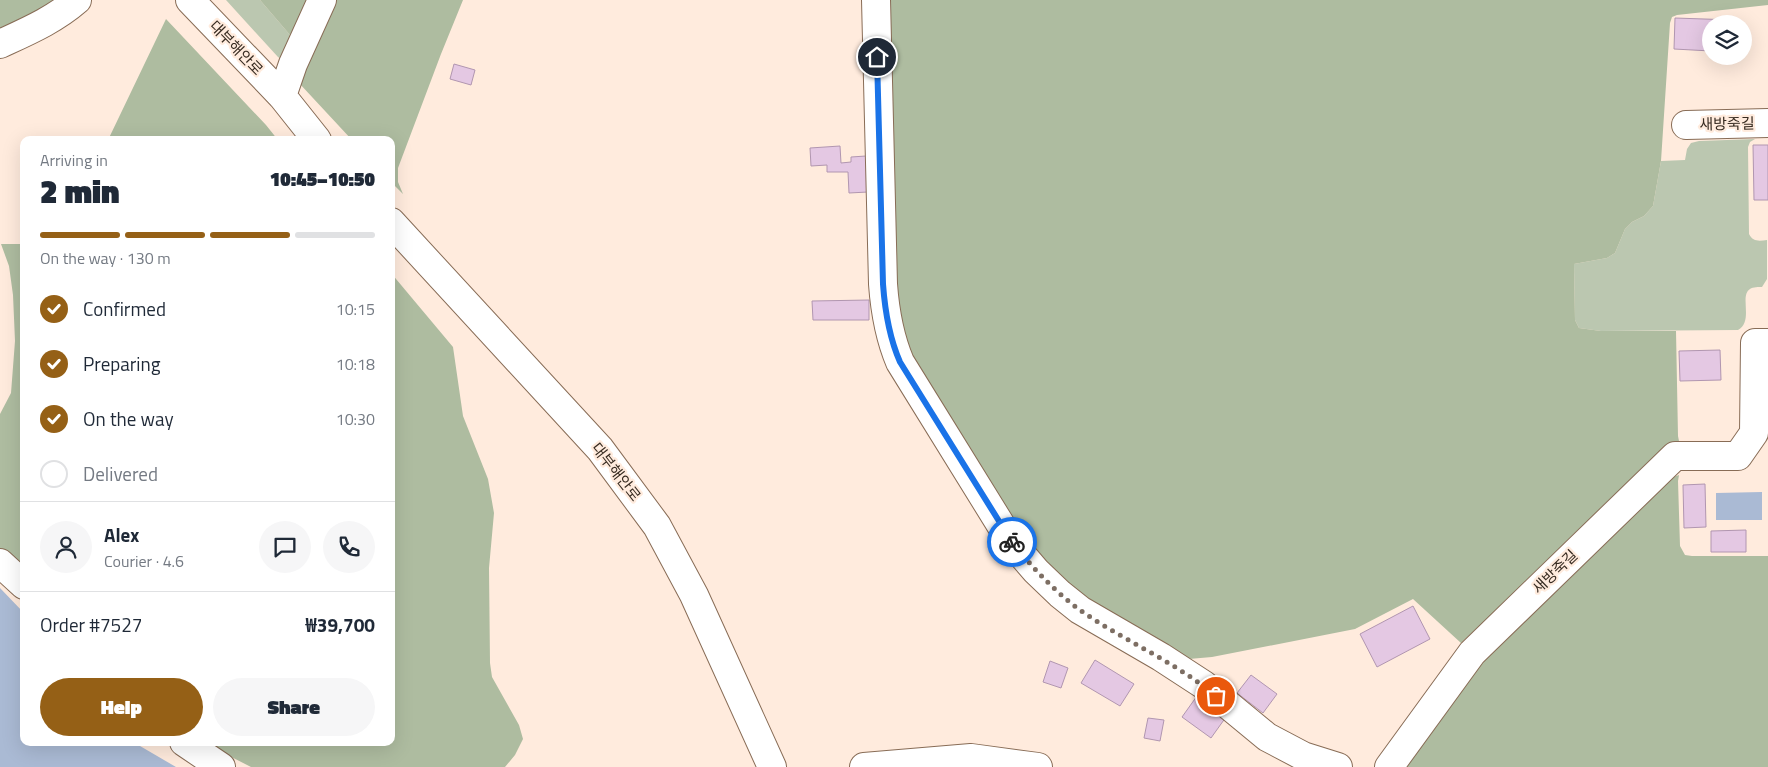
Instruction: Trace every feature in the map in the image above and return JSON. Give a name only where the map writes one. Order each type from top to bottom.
[{"type":"street","points":[[0,44],[43,25],[65,11],[77,0]]},
{"type":"street","name":"대부해안로","points":[[190,0],[282,96],[314,136]]},
{"type":"street","points":[[282,96],[293,64],[322,0]]},
{"type":"street","points":[[876,0],[883,284],[886,318],[891,342],[900,362],[1012,543],[1036,571],[1060,594],[1080,610],[1161,657],[1204,685],[1267,737],[1303,756],[1338,767]]},
{"type":"street","name":"새방죽길","points":[[1686,125],[1768,124]]},
{"type":"street","name":"대부해안로","points":[[395,226],[600,449],[657,526],[694,595],[772,767]]},
{"type":"street","name":"새방죽길","points":[[1389,767],[1472,653],[1675,456],[1738,456],[1761,433],[1755,343],[1768,343]]},
{"type":"street","points":[[0,563],[20,581]]},
{"type":"street","points":[[190,746],[221,767]]},
{"type":"street","points":[[864,767],[971,758],[1038,767]]},
{"type":"green space","points":[[0,0],[63,0],[0,35]]},
{"type":"green space","points":[[226,0],[260,0],[296,42],[284,61],[278,57]]},
{"type":"green space","points":[[260,0],[315,0],[296,42]]},
{"type":"green space","points":[[328,0],[463,0],[398,168],[398,182],[403,194],[395,186],[395,136],[348,136],[299,83]]},
{"type":"green space","points":[[885,0],[1768,0],[1768,5],[1672,17],[1670,23],[1661,161],[1653,206],[1644,216],[1632,222],[1625,229],[1615,253],[1607,258],[1574,264],[1575,320],[1579,328],[1601,331],[1676,331],[1678,436],[1679,441],[1684,443],[1672,447],[1461,643],[1413,599],[1355,629],[1212,657],[1189,659],[1121,626],[1043,567],[911,362],[895,315]]},
{"type":"green space","points":[[166,19],[275,136],[110,136]]},
{"type":"green space","points":[[1755,139],[1750,142],[1748,147],[1749,234],[1754,240],[1767,240],[1767,279],[1762,287],[1751,288],[1747,292],[1746,315],[1743,326],[1738,330],[1601,331],[1579,328],[1575,320],[1574,264],[1607,258],[1615,253],[1625,229],[1632,222],[1644,216],[1653,206],[1661,161],[1685,160],[1687,149],[1691,143],[1699,141]]},
{"type":"green space","points":[[1,244],[20,244],[20,568],[0,549],[0,414],[11,393],[15,341],[13,295],[9,266]]},
{"type":"green space","points":[[395,278],[453,347],[463,416],[488,479],[494,513],[489,568],[490,663],[492,677],[519,725],[523,739],[515,755],[505,767],[251,767],[210,746],[395,746]]},
{"type":"green space","points":[[1679,475],[1680,546],[1685,555],[1768,556],[1768,767],[1395,767],[1473,660],[1651,485]]},
{"type":"water","points":[[1762,492],[1762,520],[1716,520],[1716,493]]},
{"type":"water","points":[[0,588],[20,609],[20,746],[140,746],[176,767],[0,767]]},
{"type":"building","points":[[1675,18],[1702,19],[1702,51],[1674,49]]},
{"type":"building","points":[[454,64],[475,70],[471,85],[450,79]]},
{"type":"building","points":[[1753,145],[1768,145],[1768,200],[1754,200]]},
{"type":"building","points":[[840,146],[841,163],[851,162],[851,157],[866,156],[868,192],[849,193],[848,172],[827,172],[827,165],[811,166],[810,148]]},
{"type":"building","points":[[869,300],[869,320],[813,320],[812,301]]},
{"type":"building","points":[[1720,350],[1721,380],[1680,381],[1679,351]]},
{"type":"building","points":[[1705,484],[1706,527],[1684,528],[1683,485]]},
{"type":"building","points":[[1746,530],[1746,552],[1711,552],[1711,531]]},
{"type":"building","points":[[1413,606],[1430,639],[1377,667],[1360,634]]},
{"type":"building","points":[[1095,660],[1134,684],[1120,706],[1081,683]]},
{"type":"building","points":[[1050,661],[1068,668],[1061,688],[1043,682]]},
{"type":"building","points":[[1251,675],[1277,694],[1263,713],[1237,693]]},
{"type":"building","points":[[1197,696],[1226,717],[1211,738],[1182,717]]},
{"type":"building","points":[[1148,718],[1164,720],[1160,741],[1144,738]]},
{"type":"way so far","points":[[1012,542],[1036,571],[1080,610],[1161,657],[1204,685],[1216,696]]},
{"type":"route","points":[[877,57],[883,284],[886,318],[891,342],[900,362],[953,450],[1012,542]]}]
